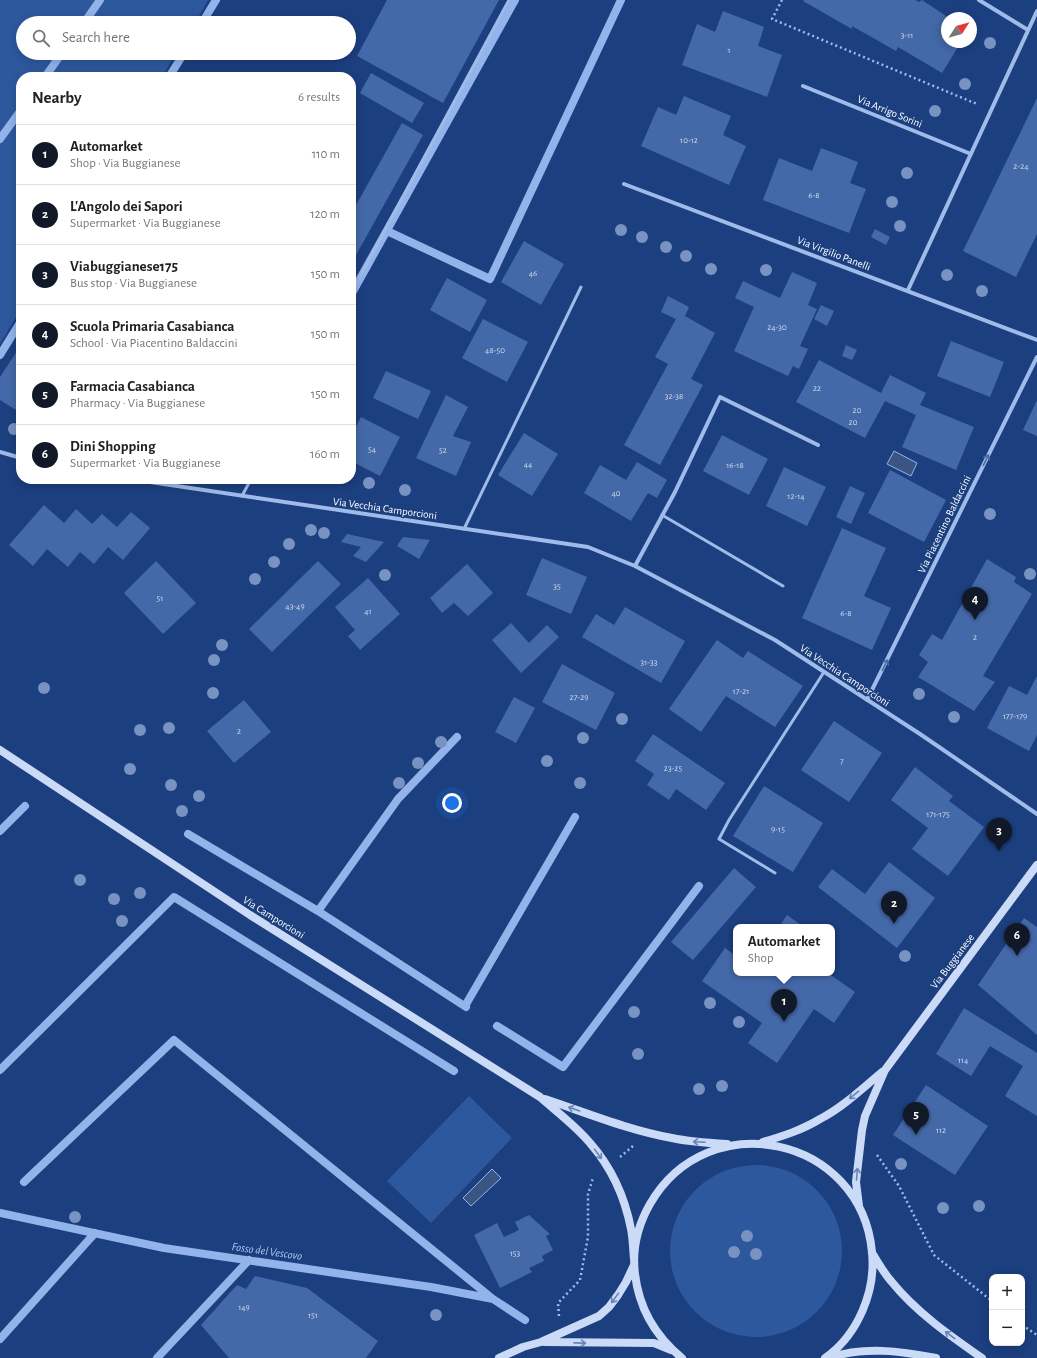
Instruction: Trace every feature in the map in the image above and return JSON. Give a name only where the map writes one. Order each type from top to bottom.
[{"type":"main road","name":"Via Camporcioni","points":[[0,750],[250,915],[540,1097]]},
{"type":"main road","name":"Via Buggianese","points":[[885,1070],[1037,865]]},
{"type":"main road","points":[[757,1144],[789,1134],[822,1119],[842,1105],[885,1070]]},
{"type":"main road","points":[[825,1358],[841,1344],[853,1329],[862,1312],[872,1277],[872,1252],[867,1228],[861,1212],[856,1182],[865,1116],[885,1070]]},
{"type":"main road","points":[[540,1097],[646,1132],[692,1142],[757,1144],[786,1148],[804,1155],[820,1164],[835,1176],[847,1190],[861,1212]]},
{"type":"main road","points":[[540,1097],[590,1143],[607,1167],[621,1195],[631,1229],[636,1283],[641,1302],[649,1321],[660,1337],[682,1358]]},
{"type":"main road","points":[[499,1358],[523,1347],[541,1342],[599,1316],[609,1307],[626,1282],[634,1262],[635,1246],[639,1228],[655,1194],[667,1180],[696,1158],[714,1150],[738,1144]]},
{"type":"main road","points":[[872,1252],[891,1281],[911,1302],[948,1334],[982,1358]]},
{"type":"main road","points":[[541,1342],[654,1343],[674,1352]]},
{"type":"main road","points":[[829,1358],[857,1351],[900,1352],[936,1358]]},
{"type":"street","points":[[979,0],[1028,30]]},
{"type":"street","points":[[908,290],[1037,11]]},
{"type":"street","name":"Via Arrigo Sorini","points":[[803,86],[971,154]]},
{"type":"street","name":"Via Virgilio Panelli","points":[[624,184],[1037,340]]},
{"type":"street","name":"Via Piacentino Baldaccini","points":[[867,700],[1037,357]]},
{"type":"street","points":[[635,566],[675,492],[720,397],[818,445]]},
{"type":"street","points":[[0,452],[16,457]]},
{"type":"street","name":"Via Vecchia Camporcioni","points":[[163,484],[588,547],[635,566],[775,640],[1037,814]]},
{"type":"lane","points":[[356,284],[509,0]]},
{"type":"lane","points":[[464,528],[581,287]]},
{"type":"lane","points":[[242,496],[248,484]]},
{"type":"lane","points":[[662,515],[783,586]]},
{"type":"lane","points":[[775,873],[719,839],[729,820],[824,672]]},
{"type":"path","points":[[782,0],[772,19],[991,109]]},
{"type":"path","points":[[559,1333],[558,1303],[580,1280],[588,1237],[588,1194],[595,1174],[627,1152],[646,1132]]},
{"type":"path","points":[[877,1154],[899,1186],[934,1255],[989,1299]]},
{"type":"path","points":[[1025,1327],[1037,1334]]},
{"type":"shaded area","points":[[0,0],[208,0],[199,16],[16,16],[16,60],[172,60],[165,72],[16,72],[16,317],[0,344]]},
{"type":"shaded area","points":[[894,451],[917,463],[911,476],[887,464]]},
{"type":"shaded area","points":[[469,1096],[512,1138],[431,1223],[387,1181]]},
{"type":"shaded area","points":[[764,1165],[773,1166],[797,1175],[811,1184],[823,1196],[836,1218],[841,1234],[841,1268],[836,1284],[823,1306],[811,1318],[789,1331],[773,1336],[748,1337],[739,1336],[715,1327],[701,1318],[689,1306],[676,1284],[671,1268],[670,1243],[671,1234],[680,1210],[689,1196],[701,1184],[723,1171],[739,1166]]},
{"type":"shaded area","points":[[492,1169],[501,1178],[471,1206],[463,1198]]},
{"type":"building","points":[[387,0],[499,0],[443,103],[357,56]]},
{"type":"building","points":[[915,0],[919,2],[922,0],[941,13],[941,48],[957,48],[942,73],[898,47],[896,51],[852,26],[852,29],[803,1]]},
{"type":"building","points":[[723,11],[764,27],[758,46],[782,55],[767,97],[682,65],[697,24],[715,32]]},
{"type":"building","points":[[371,73],[424,103],[412,123],[360,93]]},
{"type":"building","points":[[684,96],[731,116],[723,135],[746,146],[729,185],[641,146],[658,107],[676,115]]},
{"type":"building","points":[[1037,98],[1037,234],[1016,277],[963,251]]},
{"type":"building","points":[[402,123],[423,135],[356,255],[356,205]]},
{"type":"building","points":[[821,148],[858,162],[850,183],[866,189],[849,233],[763,200],[779,158],[812,171]]},
{"type":"building","points":[[875,229],[890,237],[886,245],[871,237]]},
{"type":"building","points":[[524,241],[564,264],[541,305],[501,282]]},
{"type":"building","points":[[792,272],[817,283],[808,305],[817,309],[800,346],[808,349],[799,369],[793,366],[788,376],[734,351],[754,307],[735,298],[743,281],[780,298]]},
{"type":"building","points":[[447,278],[487,300],[470,332],[430,310]]},
{"type":"building","points":[[668,296],[689,307],[685,316],[715,333],[691,379],[703,385],[660,465],[624,445],[668,364],[655,357],[676,319],[661,312]]},
{"type":"building","points":[[821,305],[834,311],[827,326],[814,319]]},
{"type":"building","points":[[483,319],[528,342],[507,382],[462,358]]},
{"type":"building","points":[[951,341],[1004,362],[990,397],[937,376]]},
{"type":"building","points":[[846,345],[857,350],[852,360],[842,356]]},
{"type":"building","points":[[16,353],[16,410],[0,400],[0,377]]},
{"type":"building","points":[[819,360],[881,393],[890,375],[926,393],[920,405],[974,427],[956,470],[902,447],[916,415],[885,401],[865,438],[796,402]]},
{"type":"building","points":[[386,371],[431,391],[418,419],[373,398]]},
{"type":"building","points":[[446,395],[468,407],[453,436],[471,442],[456,476],[416,458]]},
{"type":"building","points":[[1037,400],[1037,436],[1023,430]]},
{"type":"building","points":[[361,417],[400,437],[380,476],[356,464],[356,426]]},
{"type":"building","points":[[524,433],[558,454],[532,496],[498,475]]},
{"type":"building","points":[[722,435],[768,459],[749,495],[703,471]]},
{"type":"building","points":[[637,462],[667,480],[657,498],[648,493],[631,521],[584,493],[600,465],[626,480]]},
{"type":"building","points":[[784,467],[826,487],[807,526],[766,506]]},
{"type":"building","points":[[890,470],[946,500],[924,542],[868,513]]},
{"type":"building","points":[[850,486],[865,493],[851,524],[836,517]]},
{"type":"building","points":[[44,505],[64,523],[76,509],[92,524],[102,514],[117,527],[131,512],[150,528],[123,560],[108,547],[94,564],[80,552],[68,567],[47,549],[33,566],[9,545]]},
{"type":"building","points":[[842,528],[886,548],[864,596],[891,608],[872,650],[802,618]]},
{"type":"building","points":[[347,534],[384,542],[366,562],[353,556],[361,547],[341,542]]},
{"type":"building","points":[[403,537],[430,540],[419,559],[397,546]]},
{"type":"building","points":[[542,558],[587,577],[571,614],[526,595]]},
{"type":"building","points":[[987,559],[1016,577],[1014,582],[1032,594],[983,676],[995,682],[974,711],[918,677],[928,662],[919,655],[932,634],[942,640]]},
{"type":"building","points":[[156,561],[196,603],[163,634],[124,593]]},
{"type":"building","points":[[318,561],[341,584],[272,652],[249,629]]},
{"type":"building","points":[[467,564],[493,593],[468,616],[454,603],[442,613],[430,598]]},
{"type":"building","points":[[368,578],[400,614],[360,650],[348,636],[355,630],[335,607]]},
{"type":"building","points":[[625,607],[685,641],[661,683],[582,637],[596,614],[614,625]]},
{"type":"building","points":[[511,623],[529,643],[547,625],[559,637],[521,673],[492,640]]},
{"type":"building","points":[[717,640],[743,658],[748,651],[803,686],[775,727],[726,696],[701,732],[669,709]]},
{"type":"building","points":[[562,664],[615,693],[596,730],[542,702]]},
{"type":"building","points":[[1037,676],[1037,735],[1029,751],[987,728],[1009,686],[1027,695]]},
{"type":"building","points":[[514,697],[535,708],[516,743],[495,732]]},
{"type":"building","points":[[244,700],[271,732],[234,763],[207,731]]},
{"type":"building","points":[[834,721],[882,753],[849,802],[801,770]]},
{"type":"building","points":[[653,734],[725,783],[706,810],[676,789],[669,800],[647,785],[654,774],[635,761]]},
{"type":"building","points":[[915,767],[953,796],[949,801],[984,827],[948,876],[912,849],[928,828],[891,800]]},
{"type":"building","points":[[764,786],[823,823],[793,872],[733,836]]},
{"type":"building","points":[[889,862],[935,898],[897,948],[818,887],[832,869],[865,894]]},
{"type":"building","points":[[734,868],[756,887],[693,960],[671,942]]},
{"type":"building","points":[[787,915],[800,924],[781,924]]},
{"type":"building","points":[[1024,918],[1037,927],[1037,1035],[978,985]]},
{"type":"building","points":[[725,948],[733,954],[733,976],[832,976],[855,992],[834,1023],[814,1009],[777,1063],[748,1043],[762,1023],[702,981]]},
{"type":"building","points":[[964,1008],[1037,1053],[1037,1116],[1005,1096],[1023,1066],[990,1046],[971,1076],[936,1054]]},
{"type":"building","points":[[926,1085],[988,1126],[955,1175],[893,1135]]},
{"type":"building","points":[[529,1215],[550,1234],[546,1236],[553,1250],[542,1256],[544,1261],[529,1268],[532,1272],[500,1288],[474,1235],[497,1223],[504,1237],[519,1230],[515,1222]]},
{"type":"building","points":[[255,1276],[307,1288],[378,1341],[366,1358],[229,1358],[201,1325],[237,1285],[246,1289]]},
{"type":"waterway","points":[[89,16],[100,0]]},
{"type":"waterway","points":[[206,16],[216,0]]},
{"type":"waterway","points":[[356,286],[515,0]]},
{"type":"waterway","points":[[387,231],[490,279],[621,0]]},
{"type":"waterway","points":[[49,72],[57,60]]},
{"type":"waterway","points":[[172,72],[180,60]]},
{"type":"waterway","points":[[0,139],[16,117]]},
{"type":"waterway","points":[[0,355],[16,329]]},
{"type":"waterway","points":[[318,911],[398,799],[457,737]]},
{"type":"waterway","points":[[0,831],[25,806]]},
{"type":"waterway","points":[[465,1006],[575,817]]},
{"type":"waterway","points":[[188,834],[318,911],[466,1007]]},
{"type":"waterway","points":[[497,1026],[563,1067],[699,886]]},
{"type":"waterway","points":[[0,1070],[174,897],[454,1071]]},
{"type":"waterway","points":[[24,1182],[174,1040],[493,1299]]},
{"type":"waterway","name":"Fosso del Vescovo","points":[[0,1213],[164,1248],[431,1287],[493,1299],[525,1320]]},
{"type":"waterway","points":[[0,1339],[95,1233]]},
{"type":"waterway","points":[[157,1358],[249,1260]]},
{"type":"place","name":"Scuola Primaria Casabianca","points":[[975,620]]},
{"type":"place","name":"Viabuggianese175","points":[[999,851]]},
{"type":"place","name":"L'Angolo dei Sapori","points":[[894,924]]},
{"type":"place","name":"Dini Shopping","points":[[1017,956]]},
{"type":"place","name":"Automarket","points":[[784,1022]]},
{"type":"place","name":"Farmacia Casabianca","points":[[916,1135]]}]
